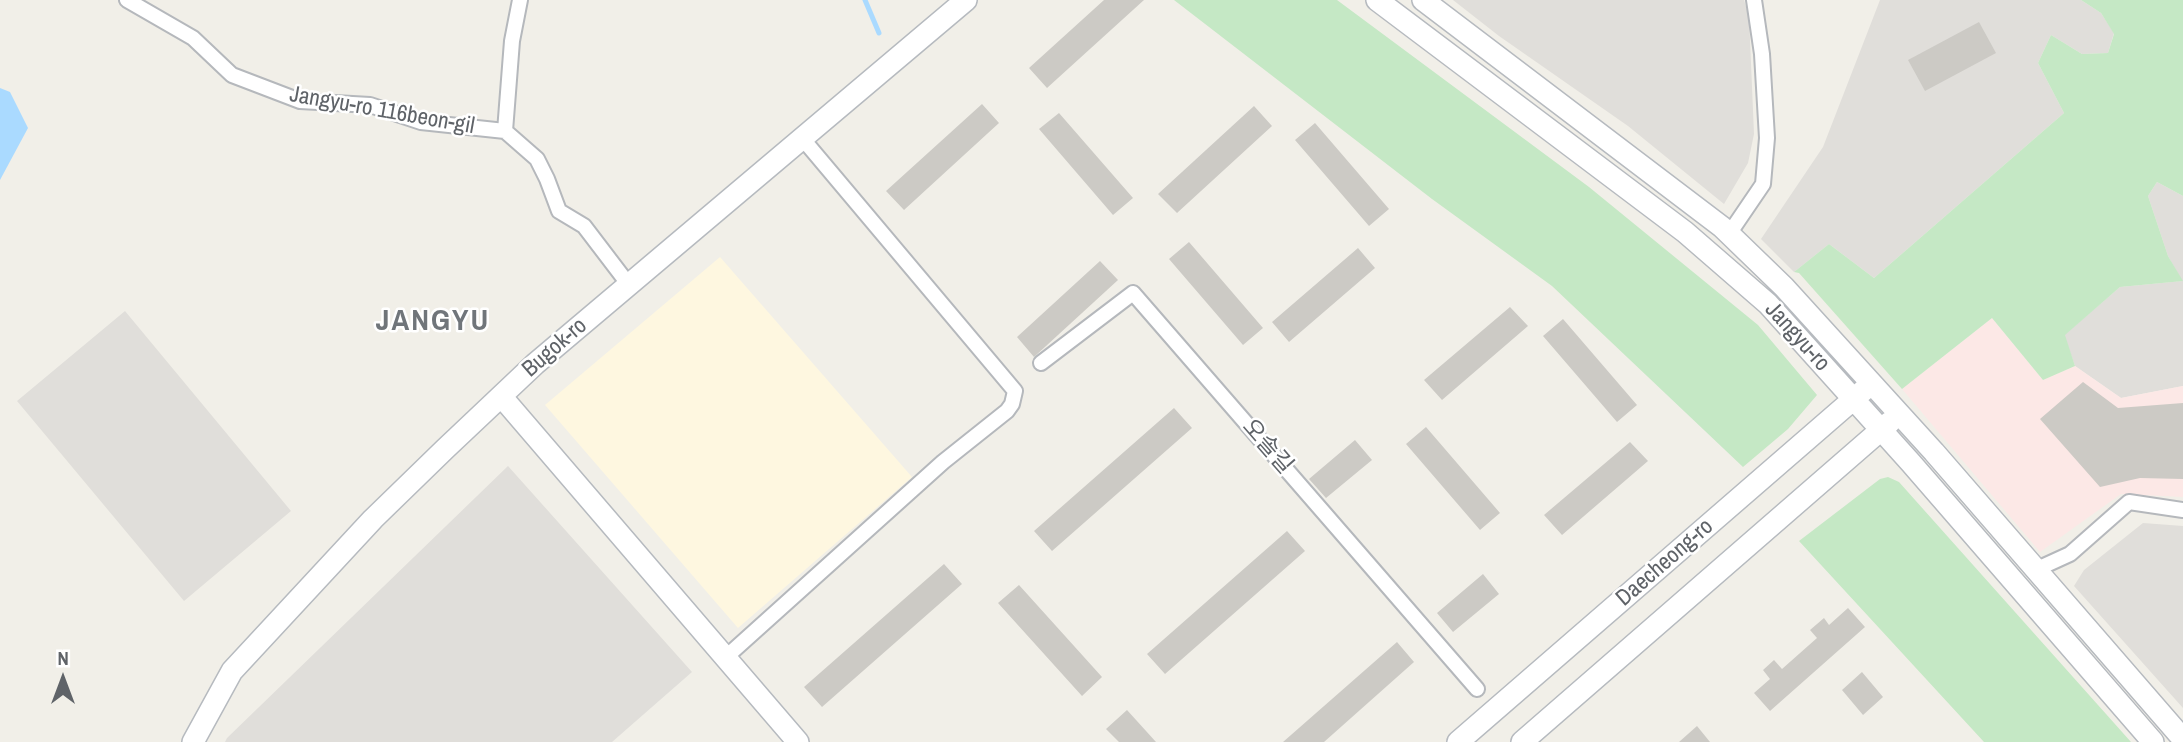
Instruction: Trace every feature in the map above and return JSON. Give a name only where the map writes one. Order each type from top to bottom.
[{"type":"main road","name":"Bugok-ro","points":[[193,742],[232,671],[373,519],[501,396],[535,364],[966,0]]},
{"type":"main road","name":"Jangyu-ro","points":[[1377,0],[1685,232],[1768,304],[2153,742]]},
{"type":"main road","name":"Jangyu-ro","points":[[1423,0],[1729,234],[1784,287],[1899,414],[2183,739]]},
{"type":"main road","name":"Daecheong-ro","points":[[1458,742],[1871,384]]},
{"type":"main road","points":[[501,396],[798,742]]},
{"type":"main road","name":"Daecheong-ro","points":[[1521,742],[1899,414]]},
{"type":"street","name":"Jangyu-ro 116beon-gil","points":[[127,0],[193,38],[232,75],[300,101],[370,105],[421,121],[505,131],[537,159],[559,211],[583,226],[629,285]]},
{"type":"street","points":[[505,131],[512,41],[520,0]]},
{"type":"street","points":[[1729,234],[1763,184],[1766,126],[1762,54],[1754,0]]},
{"type":"street","points":[[725,658],[943,462],[1007,411],[1015,391],[802,138]]},
{"type":"street","name":"오솔길","points":[[1041,363],[1133,293],[1477,689]]},
{"type":"street","points":[[2035,570],[2070,554],[2129,502],[2183,510]]},
{"type":"shaded area","points":[[1453,0],[1744,0],[1749,16],[1754,134],[1748,163],[1724,204],[1628,126],[1499,36]]},
{"type":"shaded area","points":[[1880,0],[2081,0],[2101,13],[2114,33],[2108,53],[2082,54],[2051,35],[2038,63],[2064,113],[1874,278],[1829,244],[1794,272],[1761,239],[1823,147]]},
{"type":"shaded area","points":[[2157,182],[2183,196],[2183,386],[2121,398],[2075,366],[2064,335],[2120,287],[2182,281],[2168,256],[2148,196]]},
{"type":"shaded area","points":[[720,257],[912,477],[738,628],[545,405]]},
{"type":"shaded area","points":[[125,311],[291,511],[184,601],[17,401]]},
{"type":"shaded area","points":[[1992,318],[2043,380],[2075,366],[2121,398],[2183,386],[2183,497],[2121,494],[2040,552],[1902,389]]},
{"type":"shaded area","points":[[508,466],[692,672],[612,742],[225,742],[227,738]]},
{"type":"shaded area","points":[[2143,523],[2183,526],[2183,708],[2074,586],[2084,570]]},
{"type":"green space","points":[[1174,0],[1337,0],[1589,187],[1758,325],[1817,395],[1788,429],[1743,467],[1552,286],[1432,199]]},
{"type":"green space","points":[[2081,0],[2183,0],[2183,196],[2157,182],[2148,196],[2168,256],[2183,281],[2120,287],[2065,335],[2075,366],[2043,380],[1992,318],[1902,389],[1799,273],[1794,272],[1829,244],[1874,278],[2064,113],[2038,63],[2051,35],[2082,54],[2108,53],[2114,34],[2101,13]]},
{"type":"green space","points":[[1888,477],[1899,482],[2131,742],[1984,742],[1799,541],[1880,479]]},
{"type":"water","points":[[0,88],[10,92],[28,128],[0,180]]},
{"type":"building","points":[[1104,0],[1144,0],[1047,88],[1029,68]]},
{"type":"building","points":[[1979,22],[1996,53],[1925,91],[1908,60]]},
{"type":"building","points":[[982,104],[999,123],[904,210],[886,191]]},
{"type":"building","points":[[1254,106],[1272,126],[1177,213],[1158,194]]},
{"type":"building","points":[[1059,113],[1133,198],[1113,215],[1039,129]]},
{"type":"building","points":[[1315,123],[1389,209],[1369,226],[1295,140]]},
{"type":"building","points":[[1189,242],[1263,328],[1243,345],[1169,259]]},
{"type":"building","points":[[1358,248],[1375,268],[1289,342],[1272,322]]},
{"type":"building","points":[[1100,261],[1118,280],[1034,357],[1017,337]]},
{"type":"building","points":[[1510,307],[1528,326],[1442,400],[1424,380]]},
{"type":"building","points":[[1563,319],[1637,405],[1617,422],[1543,336]]},
{"type":"building","points":[[2083,382],[2118,408],[2183,403],[2183,479],[2140,478],[2100,487],[2040,419]]},
{"type":"building","points":[[1174,408],[1192,428],[1052,551],[1034,531]]},
{"type":"building","points":[[1426,427],[1500,513],[1480,530],[1406,444]]},
{"type":"building","points":[[1355,440],[1372,460],[1326,498],[1309,479]]},
{"type":"building","points":[[1630,442],[1648,461],[1562,535],[1544,515]]},
{"type":"building","points":[[1287,531],[1305,551],[1165,674],[1147,654]]},
{"type":"building","points":[[944,564],[962,584],[822,707],[804,687]]},
{"type":"building","points":[[1483,574],[1499,594],[1453,632],[1437,613]]},
{"type":"building","points":[[1019,585],[1102,677],[1082,696],[998,603]]},
{"type":"building","points":[[1848,608],[1865,627],[1770,711],[1754,693],[1770,679],[1763,670],[1774,660],[1782,669],[1817,638],[1810,630],[1824,618],[1829,625]]},
{"type":"building","points":[[1397,642],[1414,662],[1324,742],[1283,742]]},
{"type":"building","points":[[1862,672],[1883,697],[1863,715],[1842,690]]},
{"type":"building","points":[[1127,710],[1156,742],[1119,742],[1106,729]]},
{"type":"building","points":[[1697,726],[1710,742],[1679,742]]},
{"type":"waterway","points":[[865,0],[879,33]]},
{"type":"district","name":"JANGYU","points":[[433,322]]}]
